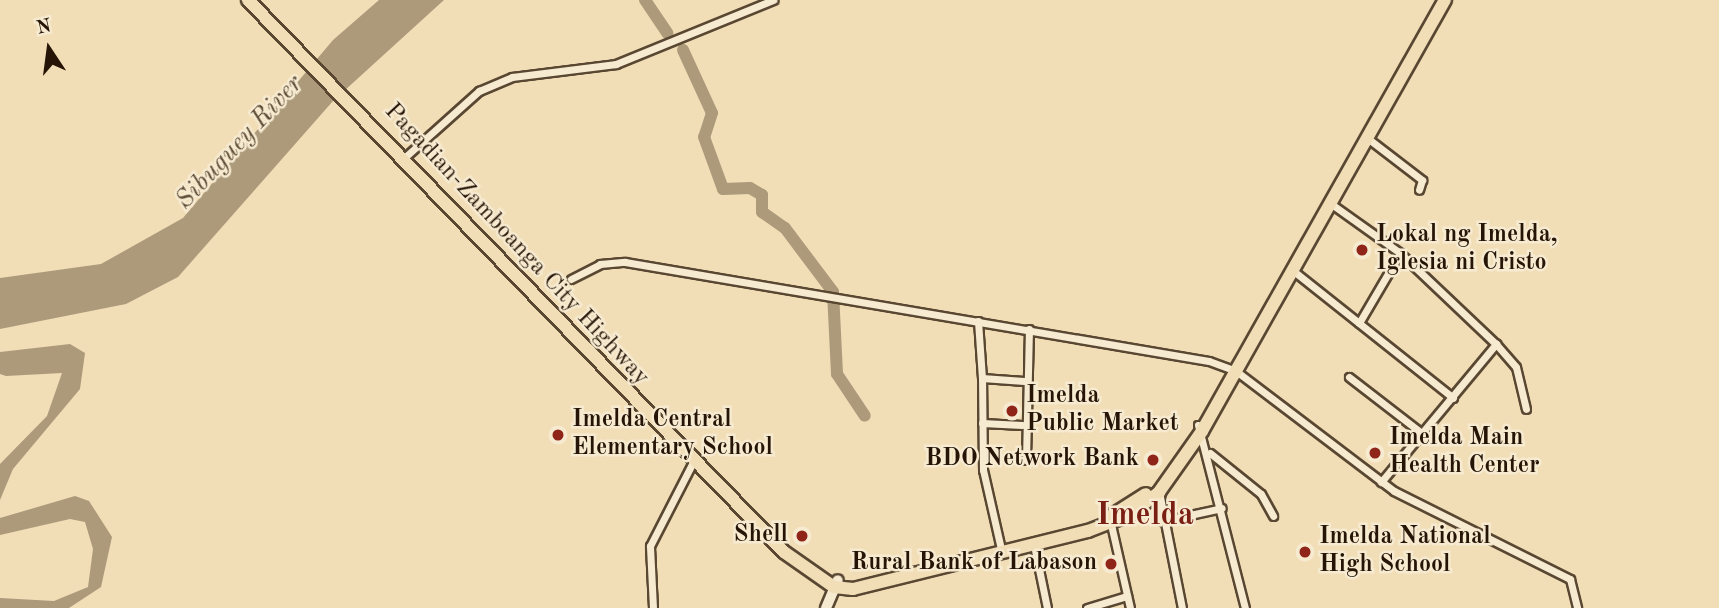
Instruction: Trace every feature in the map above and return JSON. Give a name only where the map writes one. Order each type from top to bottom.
[{"type":"highway","name":"Pagadian-Zamboanga City Highway","points":[[248,0],[302,50],[358,108],[693,462],[816,575],[836,583]]},
{"type":"highway","points":[[836,583],[875,581],[1129,515],[1159,492],[1200,428],[1446,0]]},
{"type":"highway","points":[[836,583],[879,586],[1034,545],[1110,519],[1162,478],[1200,428]]},
{"type":"main road","points":[[826,608],[836,583]]},
{"type":"street","points":[[404,158],[479,90],[512,77],[615,64],[773,0]]},
{"type":"street","points":[[1365,137],[1422,180],[1419,190]]},
{"type":"street","points":[[1329,203],[1400,253],[1496,344],[1516,367],[1526,409]]},
{"type":"street","points":[[1359,323],[1400,253]]},
{"type":"street","points":[[571,279],[600,264],[625,262],[1029,329],[1233,370],[1381,482],[1570,579],[1577,608]]},
{"type":"street","points":[[1291,269],[1453,398]]},
{"type":"street","points":[[978,321],[986,489],[1001,549]]},
{"type":"street","points":[[1026,460],[1022,425],[1029,329]]},
{"type":"street","points":[[1381,482],[1424,435],[1496,344]]},
{"type":"street","points":[[1349,377],[1424,435]]},
{"type":"street","points":[[982,378],[1024,381]]},
{"type":"street","points":[[982,423],[1022,425]]},
{"type":"street","points":[[1200,428],[1209,453],[1245,608]]},
{"type":"street","points":[[1209,453],[1261,494],[1273,516]]},
{"type":"street","points":[[653,608],[650,546],[693,462]]},
{"type":"street","points":[[1159,492],[1182,608]]},
{"type":"street","points":[[1163,521],[1222,508]]},
{"type":"street","points":[[1110,519],[1130,608]]},
{"type":"street","points":[[1034,545],[1047,608]]},
{"type":"street","points":[[1087,608],[1127,596]]},
{"type":"shaded area","points":[[379,0],[444,0],[333,101],[178,277],[126,304],[0,329],[0,278],[101,264],[183,218],[333,40]]},
{"type":"shaded area","points":[[70,344],[85,353],[80,389],[13,469],[0,500],[0,464],[47,416],[62,373],[0,374],[0,352]]},
{"type":"shaded area","points":[[75,496],[89,501],[112,537],[101,587],[69,608],[0,608],[0,598],[54,601],[88,587],[93,549],[85,522],[70,519],[0,535],[0,518]]},
{"type":"waterway","points":[[645,0],[667,33]]},
{"type":"waterway","points":[[683,50],[712,113],[704,137],[723,189],[750,188],[762,195],[762,212],[785,228],[833,292],[837,374],[865,416]]},
{"type":"place","name":"Lokal ng Imelda, Iglesia ni Cristo","points":[[1362,250]]},
{"type":"place","name":"Imelda Public Market","points":[[1012,411]]},
{"type":"place","name":"Imelda Central Elementary School","points":[[558,435]]},
{"type":"place","name":"Imelda Main Health Center","points":[[1375,453]]},
{"type":"place","name":"BDO Network Bank","points":[[1153,460]]},
{"type":"place","name":"Shell","points":[[802,536]]},
{"type":"place","name":"Imelda National High School","points":[[1305,552]]},
{"type":"place","name":"Rural Bank of Labason","points":[[1111,564]]},
{"type":"district","name":"Imelda","points":[[1145,516]]},
{"type":"water label","name":"Sibuguey River","points":[[240,143]]}]
